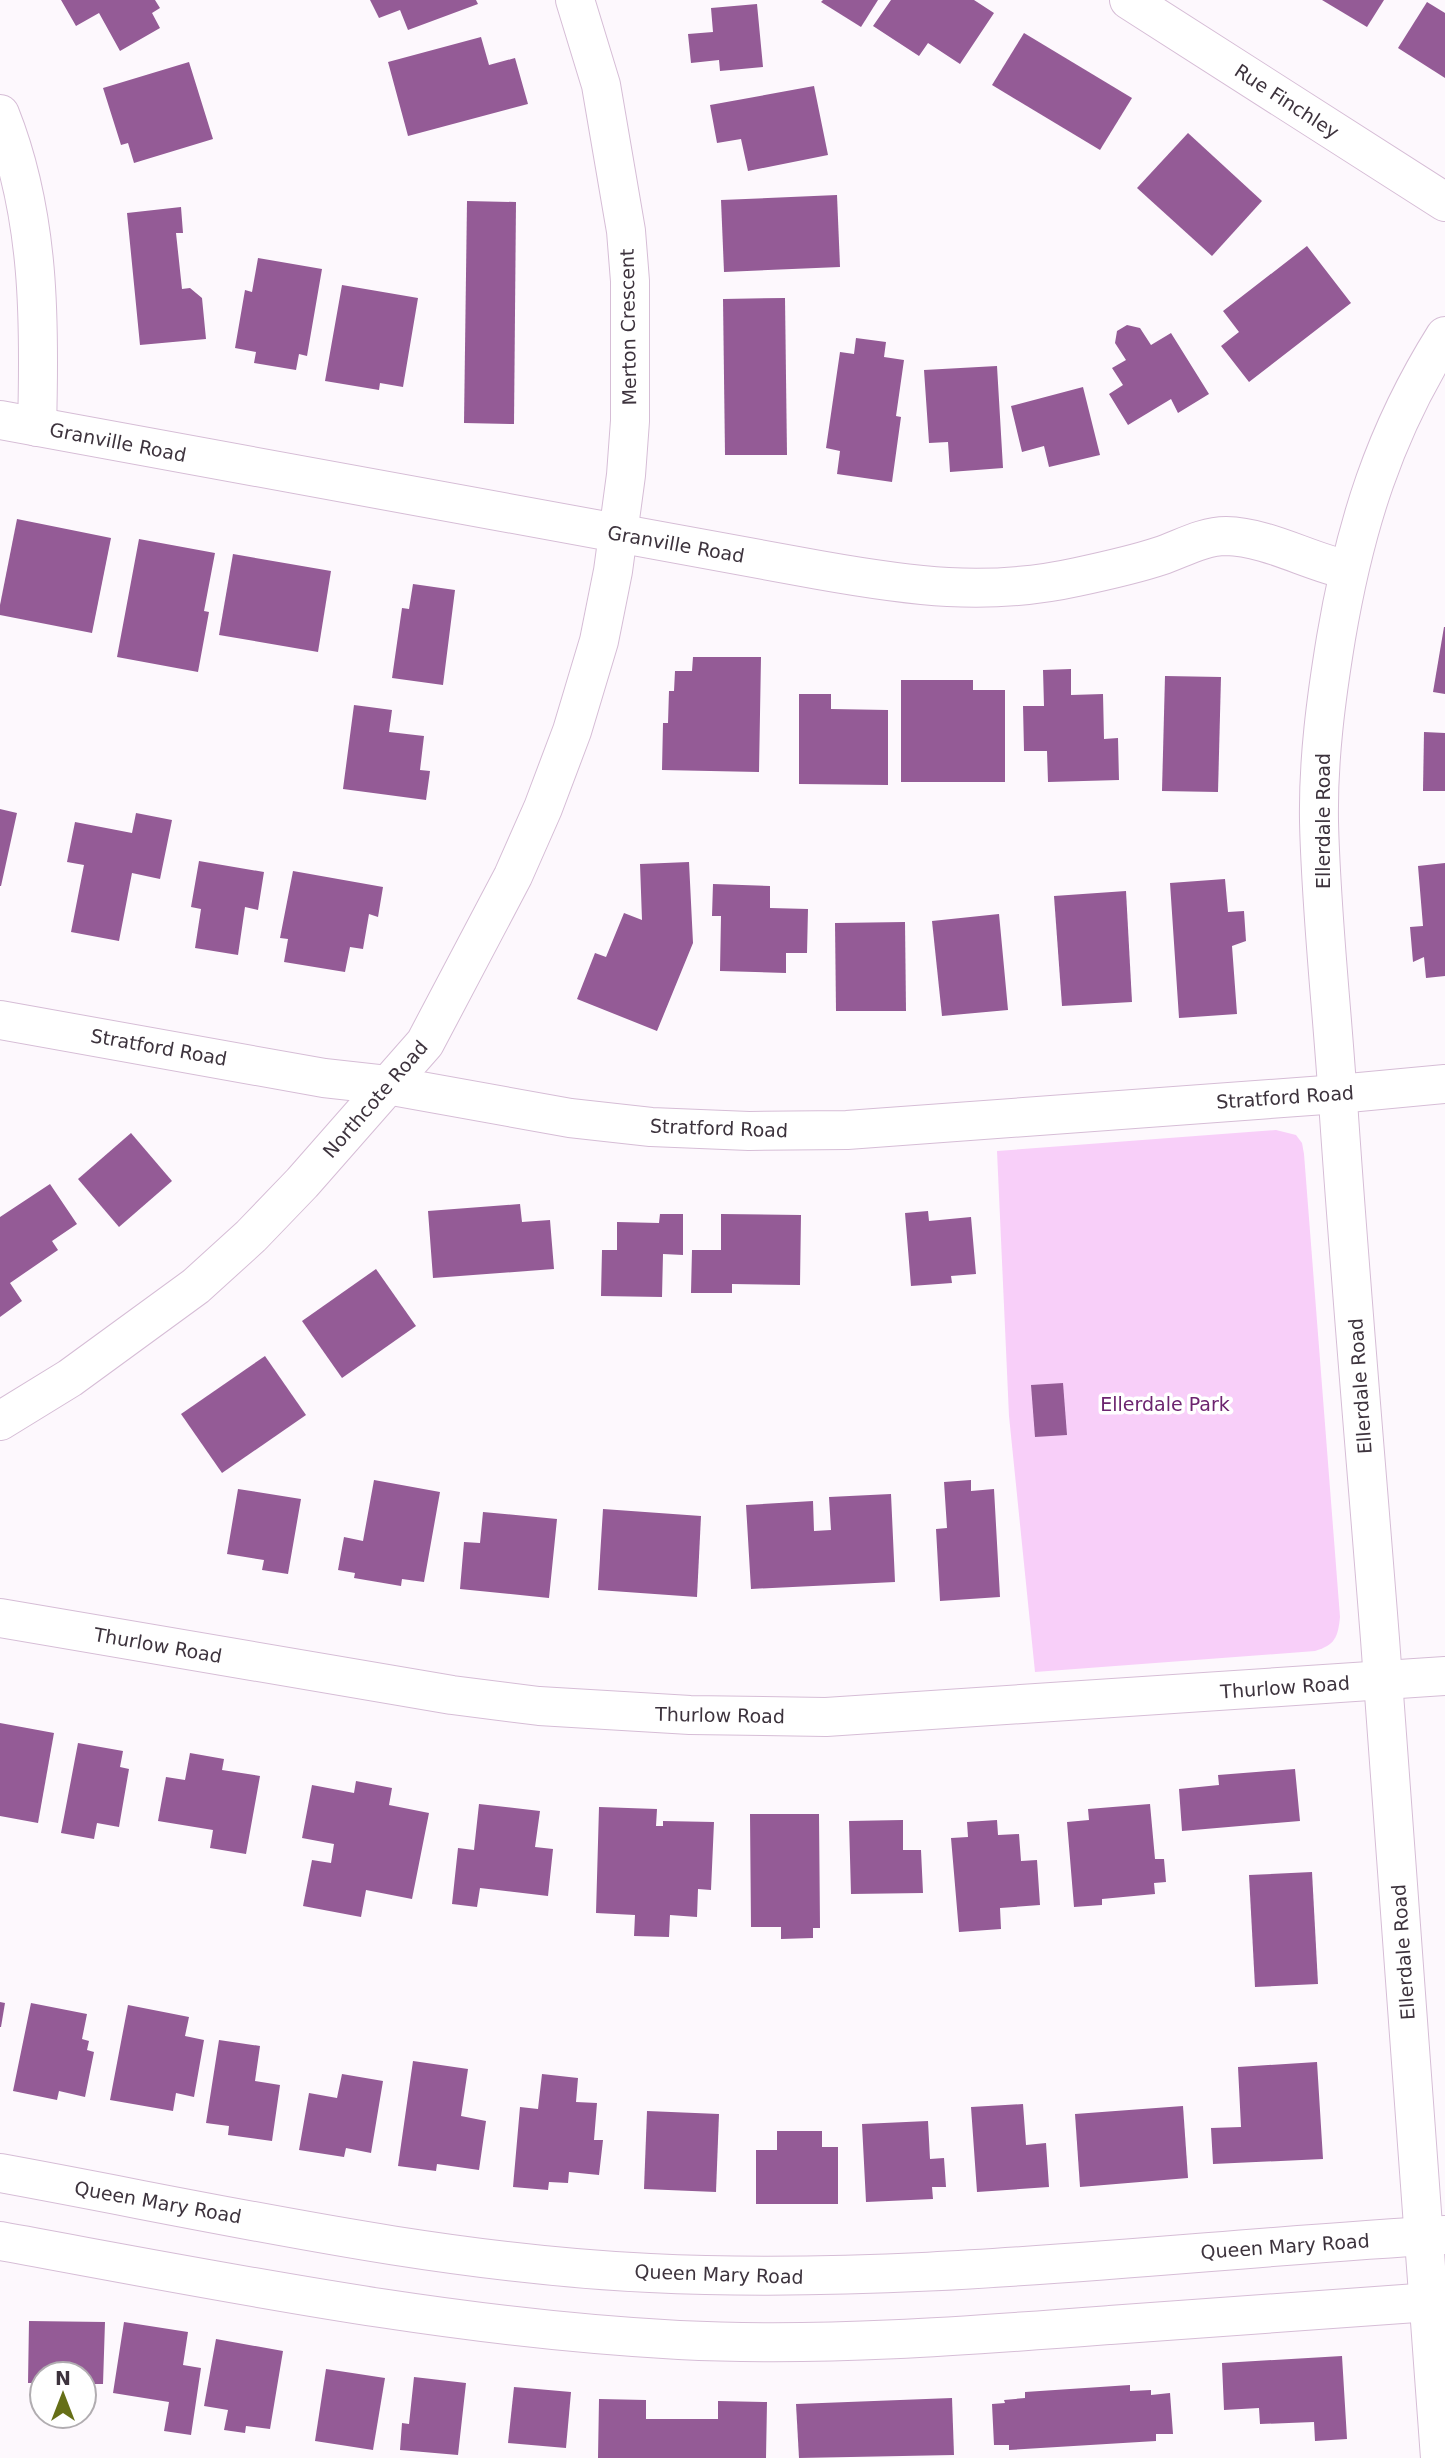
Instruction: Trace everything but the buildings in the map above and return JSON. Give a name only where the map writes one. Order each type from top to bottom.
[{"type":"street","name":"Merton Crescent","points":[[575,0],[601,85],[626,230],[630,281],[629,421],[626,475],[618,534]]},
{"type":"street","name":"Rue Finchley","points":[[1129,0],[1445,202]]},
{"type":"street","points":[[0,114],[28,205],[35,266],[39,359],[18,423]]},
{"type":"street","name":"Ellerdale Road","points":[[1440,2458],[1434,2235],[1383,1681],[1323,902],[1320,785],[1326,694],[1348,570],[1361,517],[1408,397],[1445,336]]},
{"type":"street","name":"Granville Road","points":[[18,423],[875,580],[956,589],[993,588],[1073,578],[1138,562],[1208,538],[1224,536],[1268,543],[1304,558],[1348,570]]},
{"type":"street","name":"Northcote Road","points":[[0,1421],[70,1378],[196,1286],[251,1236],[302,1183],[425,1043],[513,876],[542,808],[586,690],[611,585],[618,534]]},
{"type":"street","name":"Stratford Road","points":[[0,1020],[324,1078],[387,1085],[570,1118],[651,1127],[749,1131],[847,1130],[1445,1084]]},
{"type":"street","name":"Thurlow Road","points":[[0,1618],[452,1695],[538,1706],[690,1715],[826,1717],[1445,1676]]},
{"type":"street","name":"Queen Mary Road","points":[[0,2174],[370,2241],[480,2257],[645,2273],[816,2277],[916,2273],[1434,2235]]},
{"type":"street","points":[[0,2241],[402,2312],[531,2329],[683,2340],[816,2342],[929,2339],[1436,2301]]},
{"type":"green space","name":"Ellerdale Park","points":[[1276,1130],[1296,1135],[1302,1143],[1304,1154],[1340,1617],[1336,1635],[1331,1643],[1315,1651],[1035,1672],[1009,1416],[997,1151]]}]
